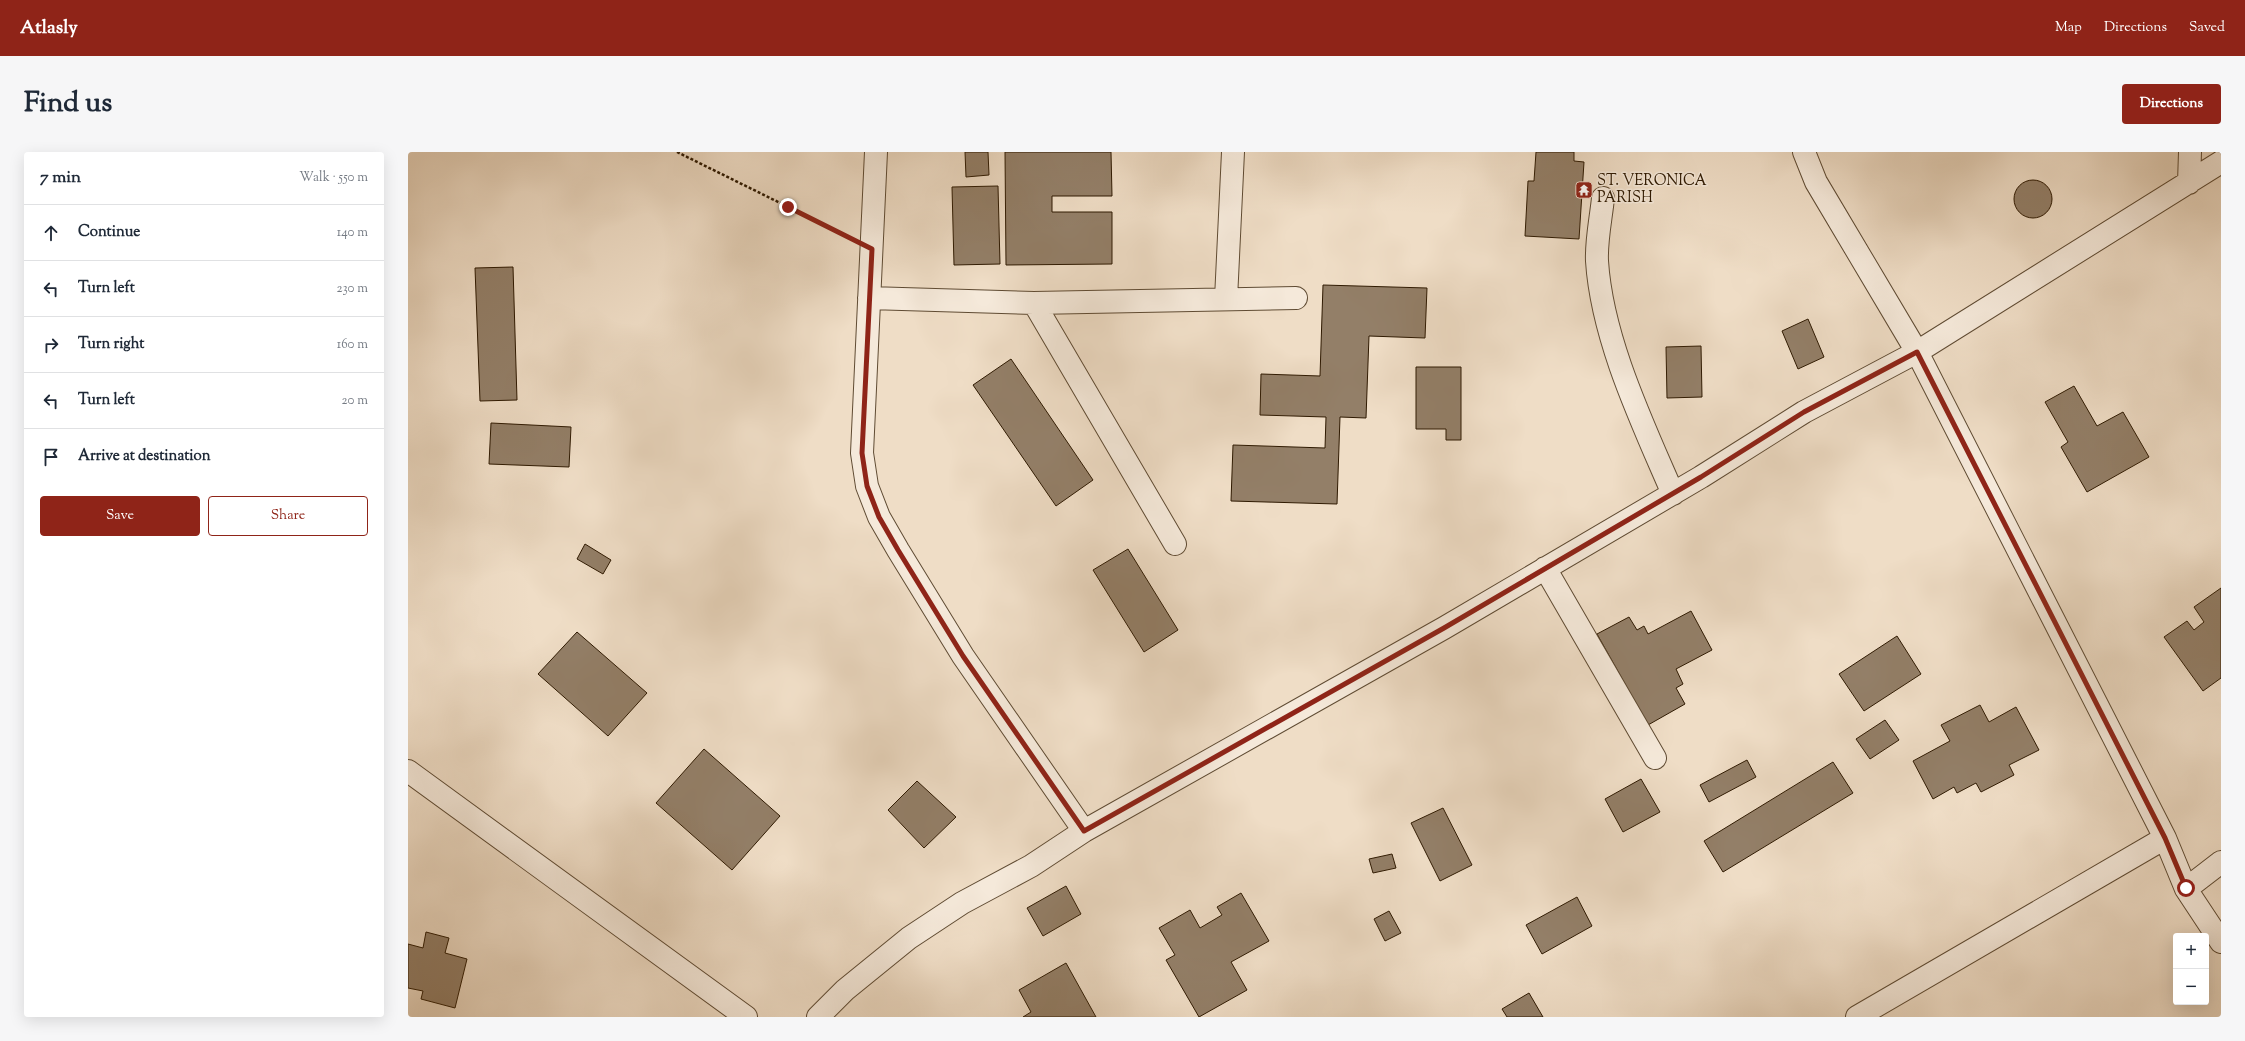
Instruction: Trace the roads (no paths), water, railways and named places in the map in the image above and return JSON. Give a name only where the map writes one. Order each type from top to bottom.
[{"type":"street","points":[[876,152],[862,453],[867,486],[879,517],[963,656],[1084,831]]},
{"type":"street","points":[[1226,299],[1233,152]]},
{"type":"street","points":[[1804,152],[1816,182],[1917,352],[2165,838],[2186,888],[2221,942]]},
{"type":"street","points":[[2189,183],[2190,152]]},
{"type":"street","points":[[818,1017],[845,990],[909,938],[962,903],[1031,866],[1084,831],[1444,628],[1672,494],[1804,412],[1917,352],[2221,162]]},
{"type":"street","points":[[1603,198],[1597,260],[1602,309],[1636,407],[1672,494]]},
{"type":"street","points":[[869,298],[1034,303],[1296,298]]},
{"type":"street","points":[[1034,303],[1175,544]]},
{"type":"street","points":[[1545,568],[1655,758]]},
{"type":"street","points":[[408,772],[746,1017]]},
{"type":"street","points":[[1857,1017],[2165,838]]},
{"type":"street","points":[[2186,888],[2221,862]]},
{"type":"place","name":"ST. VERONICA PARISH","points":[[1584,190]]}]
